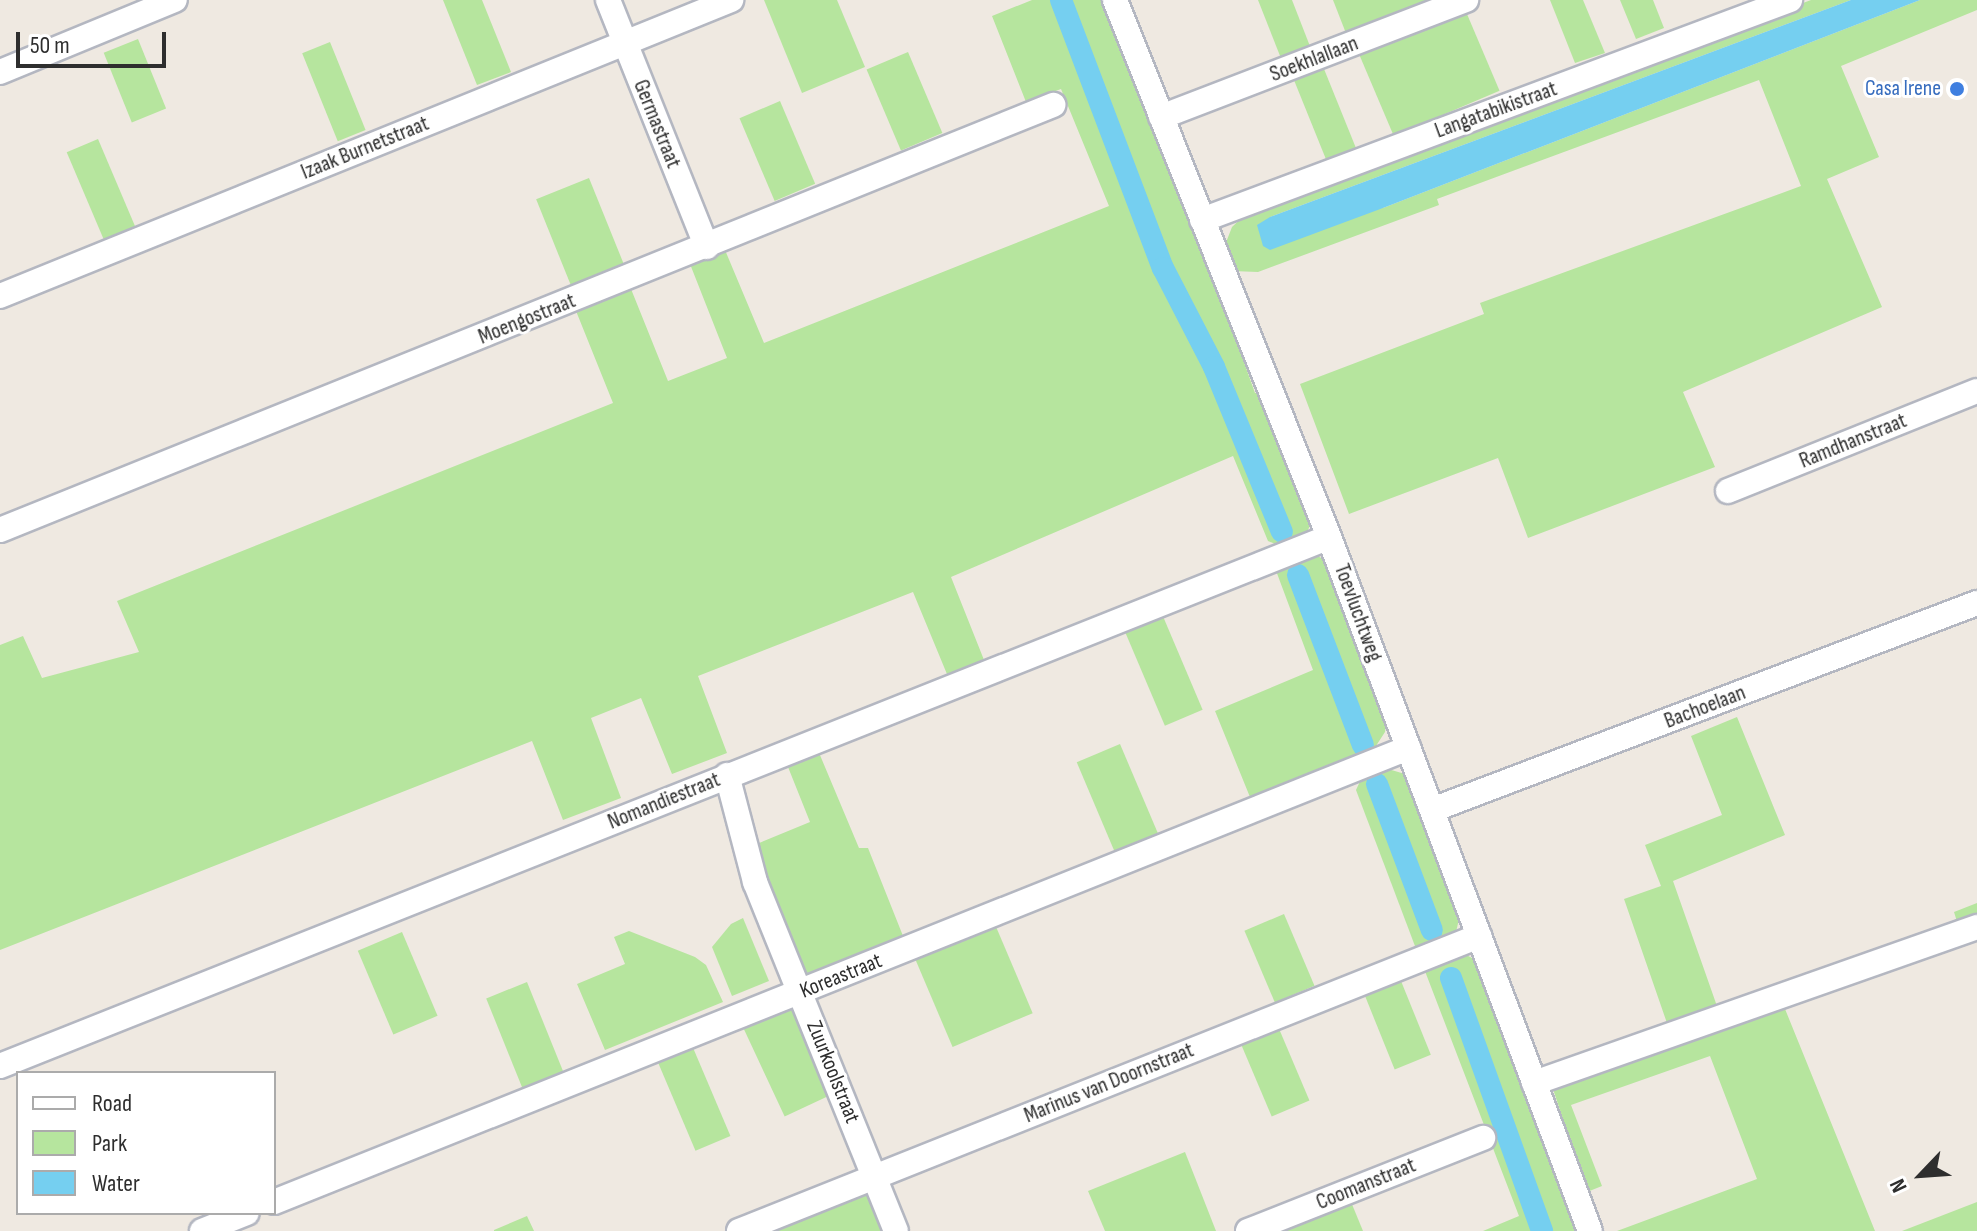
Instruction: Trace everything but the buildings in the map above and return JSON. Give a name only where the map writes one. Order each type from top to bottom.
[{"type":"street","points":[[0,72],[175,0]]},
{"type":"street","name":"Germastraat","points":[[608,0],[707,247]]},
{"type":"street","name":"Izaak Burnetstraat","points":[[0,296],[731,0]]},
{"type":"street","name":"Toevluchtweg","points":[[1115,0],[1329,537],[1590,1231]]},
{"type":"street","name":"Soekhlallaan","points":[[1161,117],[1466,0]]},
{"type":"street","name":"Langatabikistraat","points":[[1202,220],[1790,0]]},
{"type":"street","name":"Moengostraat","points":[[1,528],[707,247],[1053,105]]},
{"type":"street","name":"Ramdhanstraat","points":[[1728,491],[1977,391]]},
{"type":"street","name":"Nomandiestraat","points":[[0,1066],[1329,537]]},
{"type":"street","name":"Bachoelaan","points":[[1432,810],[1977,603]]},
{"type":"street","name":"Koreastraat","points":[[276,1201],[1408,748]]},
{"type":"street","name":"Zuurkoolstraat","points":[[727,775],[755,882],[896,1231]]},
{"type":"street","points":[[1534,1083],[1977,927]]},
{"type":"street","name":"Marinus van Doornstraat","points":[[739,1231],[1479,936]]},
{"type":"street","name":"Coomanstraat","points":[[1248,1231],[1483,1138]]},
{"type":"street","points":[[202,1231],[242,1215]]},
{"type":"green space","points":[[443,0],[482,0],[511,72],[477,85]]},
{"type":"green space","points":[[764,0],[837,0],[865,67],[802,93]]},
{"type":"green space","points":[[1032,0],[1108,0],[1194,222],[1255,393],[1262,392],[1311,523],[1305,537],[1280,546],[1268,541],[1233,456],[951,577],[986,665],[949,679],[913,592],[698,676],[727,753],[672,774],[641,698],[591,718],[621,798],[563,820],[532,741],[0,950],[0,645],[23,636],[42,678],[139,652],[117,601],[613,403],[574,306],[629,284],[668,381],[727,358],[690,264],[725,250],[764,343],[1109,206],[1061,89],[1026,102],[992,16]]},
{"type":"green space","points":[[1258,0],[1292,0],[1313,54],[1284,66]]},
{"type":"green space","points":[[1333,0],[1436,0],[1349,41]]},
{"type":"green space","points":[[1550,0],[1583,0],[1605,53],[1575,63]]},
{"type":"green space","points":[[1620,0],[1653,0],[1664,28],[1636,39]]},
{"type":"green space","points":[[1811,0],[1851,0],[1270,217],[1383,208],[1920,0],[1977,0],[1977,10],[1841,66],[1879,157],[1827,179],[1882,307],[1683,392],[1715,467],[1528,538],[1498,458],[1349,514],[1300,384],[1484,314],[1480,303],[1801,186],[1759,80],[1437,199],[1439,205],[1258,272],[1232,271],[1225,245],[1232,227],[1249,211]]},
{"type":"green space","points":[[1464,7],[1500,91],[1394,136],[1358,52]]},
{"type":"green space","points":[[138,39],[166,109],[132,122],[104,53]]},
{"type":"green space","points":[[330,42],[366,130],[338,141],[302,53]]},
{"type":"green space","points":[[908,52],[942,133],[901,151],[867,70]]},
{"type":"green space","points":[[1322,64],[1356,149],[1327,161],[1292,76]]},
{"type":"green space","points":[[780,101],[815,184],[775,201],[739,118]]},
{"type":"green space","points":[[98,139],[138,234],[107,247],[67,152]]},
{"type":"green space","points":[[589,178],[626,271],[574,292],[536,199]]},
{"type":"green space","points":[[1312,553],[1327,561],[1386,724],[1385,732],[1372,752],[1252,802],[1215,711],[1313,670],[1275,568]]},
{"type":"green space","points":[[1162,614],[1203,710],[1165,726],[1124,630]]},
{"type":"green space","points":[[1737,717],[1785,835],[1673,881],[1718,1009],[1668,1026],[1624,899],[1661,886],[1645,845],[1722,815],[1691,736]]},
{"type":"green space","points":[[1120,744],[1160,839],[1117,857],[1077,762]]},
{"type":"green space","points":[[817,748],[859,848],[868,848],[905,941],[814,977],[799,971],[752,846],[810,822],[786,762]]},
{"type":"green space","points":[[1388,769],[1405,774],[1413,789],[1460,915],[1456,932],[1418,954],[1356,790],[1363,775]]},
{"type":"green space","points":[[1977,903],[1977,920],[1958,925],[1954,912]]},
{"type":"green space","points":[[1284,914],[1314,986],[1275,1003],[1244,931]]},
{"type":"green space","points":[[743,918],[769,981],[732,996],[712,947],[731,924]]},
{"type":"green space","points":[[994,922],[1033,1013],[953,1047],[914,956]]},
{"type":"green space","points":[[629,931],[695,957],[706,965],[723,1002],[605,1050],[577,984],[625,964],[614,937]]},
{"type":"green space","points":[[402,932],[438,1016],[393,1035],[358,951]]},
{"type":"green space","points":[[1463,953],[1479,962],[1581,1231],[1483,1231],[1519,1216],[1423,966]]},
{"type":"green space","points":[[1399,976],[1431,1055],[1395,1069],[1363,991]]},
{"type":"green space","points":[[527,982],[567,1080],[526,1097],[486,998]]},
{"type":"green space","points":[[794,1004],[835,1093],[785,1116],[743,1028]]},
{"type":"green space","points":[[1783,1004],[1875,1231],[1617,1231],[1757,1179],[1710,1056],[1571,1105],[1602,1186],[1587,1192],[1553,1089]]},
{"type":"green space","points":[[1277,1024],[1309,1100],[1272,1116],[1239,1040]]},
{"type":"green space","points":[[691,1043],[730,1136],[695,1151],[656,1058]]},
{"type":"green space","points":[[1185,1152],[1216,1231],[1105,1231],[1088,1191]]},
{"type":"green space","points":[[869,1188],[887,1231],[770,1231]]},
{"type":"green space","points":[[1349,1197],[1363,1231],[1263,1231]]},
{"type":"green space","points":[[1977,1202],[1977,1231],[1902,1231]]},
{"type":"green space","points":[[527,1216],[534,1231],[494,1231],[494,1230]]},
{"type":"water","points":[[1851,0],[1920,0],[1383,208],[1270,250],[1263,246],[1257,225],[1270,217]]},
{"type":"waterway","points":[[1061,0],[1163,268],[1214,367],[1282,532]]},
{"type":"waterway","points":[[1298,575],[1363,745]]},
{"type":"waterway","points":[[1377,784],[1432,930]]},
{"type":"waterway","points":[[1451,978],[1542,1231]]},
{"type":"place","name":"Casa Irene","points":[[1957,89]]}]
